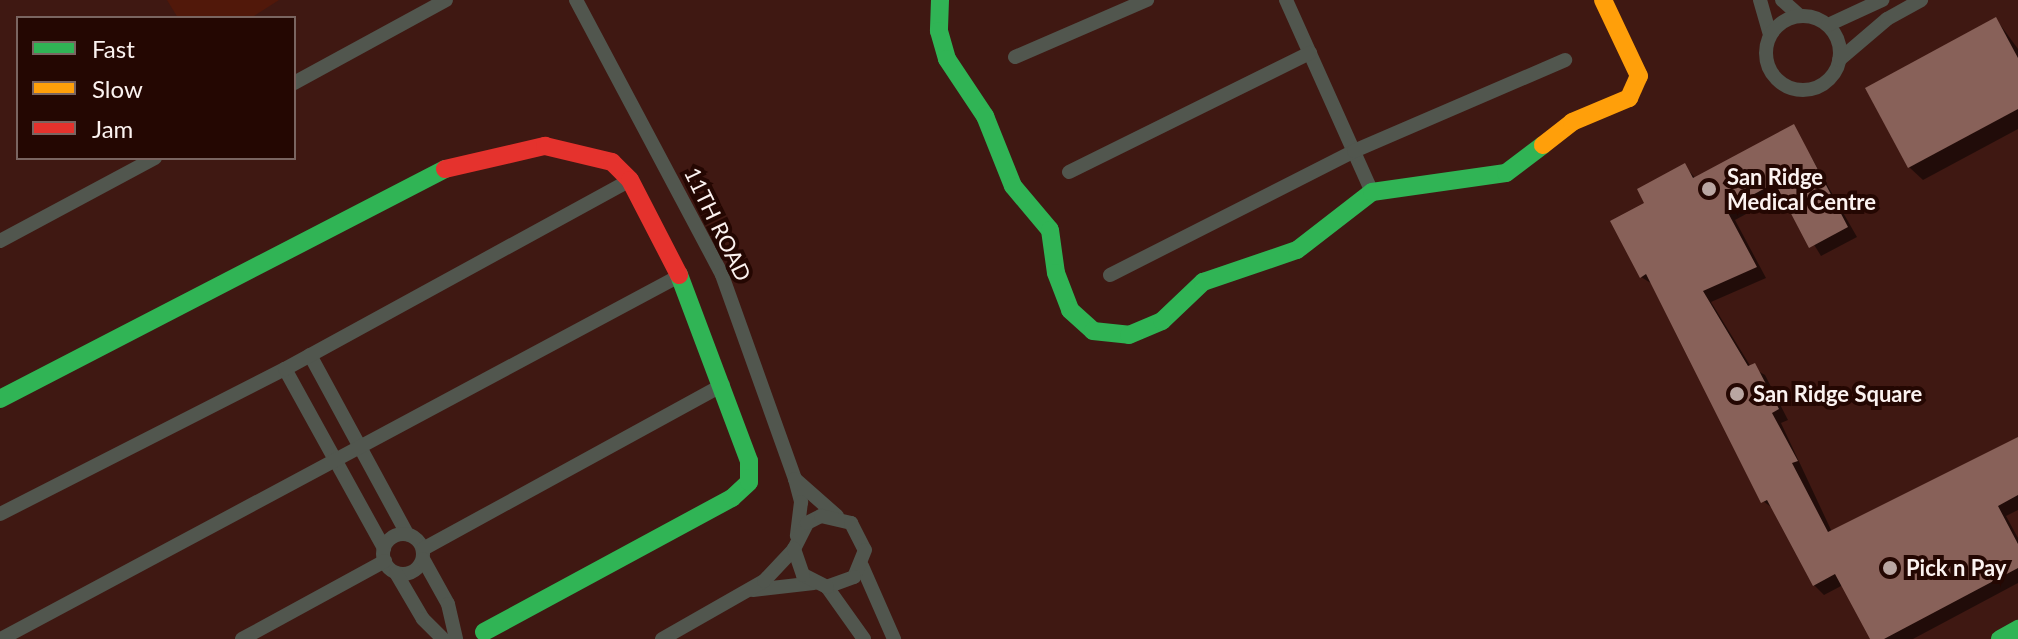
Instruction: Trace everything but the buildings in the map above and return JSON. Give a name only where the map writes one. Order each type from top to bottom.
[{"type":"street","points":[[296,82],[446,0]]},
{"type":"street","name":"11TH ROAD","points":[[576,0],[722,275],[795,479],[801,502],[795,542]]},
{"type":"street","points":[[940,0],[939,31],[947,59],[985,116],[1013,186],[1050,230],[1056,273],[1070,310],[1093,331],[1129,335],[1150,329],[1203,282],[1297,250],[1372,192],[1506,173],[1572,122],[1629,98],[1639,76],[1637,65],[1603,0]]},
{"type":"street","points":[[1015,57],[1147,0]]},
{"type":"street","points":[[1286,0],[1372,192]]},
{"type":"street","points":[[1760,0],[1770,35],[1766,59],[1778,81],[1789,87],[1822,84],[1839,60],[1887,19],[1921,0]]},
{"type":"street","points":[[1782,0],[1800,16],[1828,25],[1838,41],[1839,60]]},
{"type":"street","points":[[1828,25],[1882,0]]},
{"type":"street","points":[[1770,35],[1788,18],[1800,16]]},
{"type":"street","points":[[1069,172],[1310,53]]},
{"type":"street","points":[[1110,275],[1354,151],[1565,60]]},
{"type":"street","points":[[0,399],[445,168],[560,147],[612,162],[630,180],[681,275],[752,472],[742,491],[484,632]]},
{"type":"street","points":[[0,241],[149,160]]},
{"type":"street","points":[[0,514],[285,369],[630,180]]},
{"type":"street","points":[[1,639],[359,444],[681,275]]},
{"type":"street","points":[[310,355],[407,534],[423,554],[448,604],[456,639]]},
{"type":"street","points":[[285,369],[335,457],[384,555],[423,619],[443,639]]},
{"type":"street","points":[[396,573],[412,572],[423,554],[723,385]]},
{"type":"street","name":"11TH ROAD","points":[[795,479],[837,516]]},
{"type":"street","points":[[662,639],[753,590],[795,542],[807,523],[837,516],[861,535],[862,566],[894,639]]},
{"type":"street","points":[[242,639],[384,555],[396,535],[407,534]]},
{"type":"street","points":[[795,542],[803,575],[820,585],[864,639]]},
{"type":"street","points":[[753,590],[841,585],[862,566]]},
{"type":"street","points":[[2000,639],[2018,629]]},
{"type":"shaded area","points":[[167,0],[279,0],[254,16],[177,16]]},
{"type":"traffic: fast","points":[[940,0],[939,31],[947,59],[985,116],[1013,186],[1050,230],[1056,273],[1070,310],[1093,331],[1129,335],[1162,321],[1203,282],[1297,250],[1372,192],[1506,173],[1543,145]]},
{"type":"traffic: fast","points":[[0,399],[445,169]]},
{"type":"traffic: fast","points":[[484,632],[732,498],[749,482],[749,461],[679,275]]},
{"type":"traffic: fast","points":[[2000,639],[2018,629]]},
{"type":"traffic: slow","points":[[1543,145],[1572,122],[1629,98],[1639,76],[1603,0]]},
{"type":"traffic: jam","points":[[445,169],[545,146],[612,162],[630,180],[679,275]]},
{"type":"place","name":"San Ridge Medical Centre","points":[[1709,189]]},
{"type":"place","name":"San Ridge Square","points":[[1737,394]]},
{"type":"place","name":"Pick n Pay","points":[[1890,568]]}]
